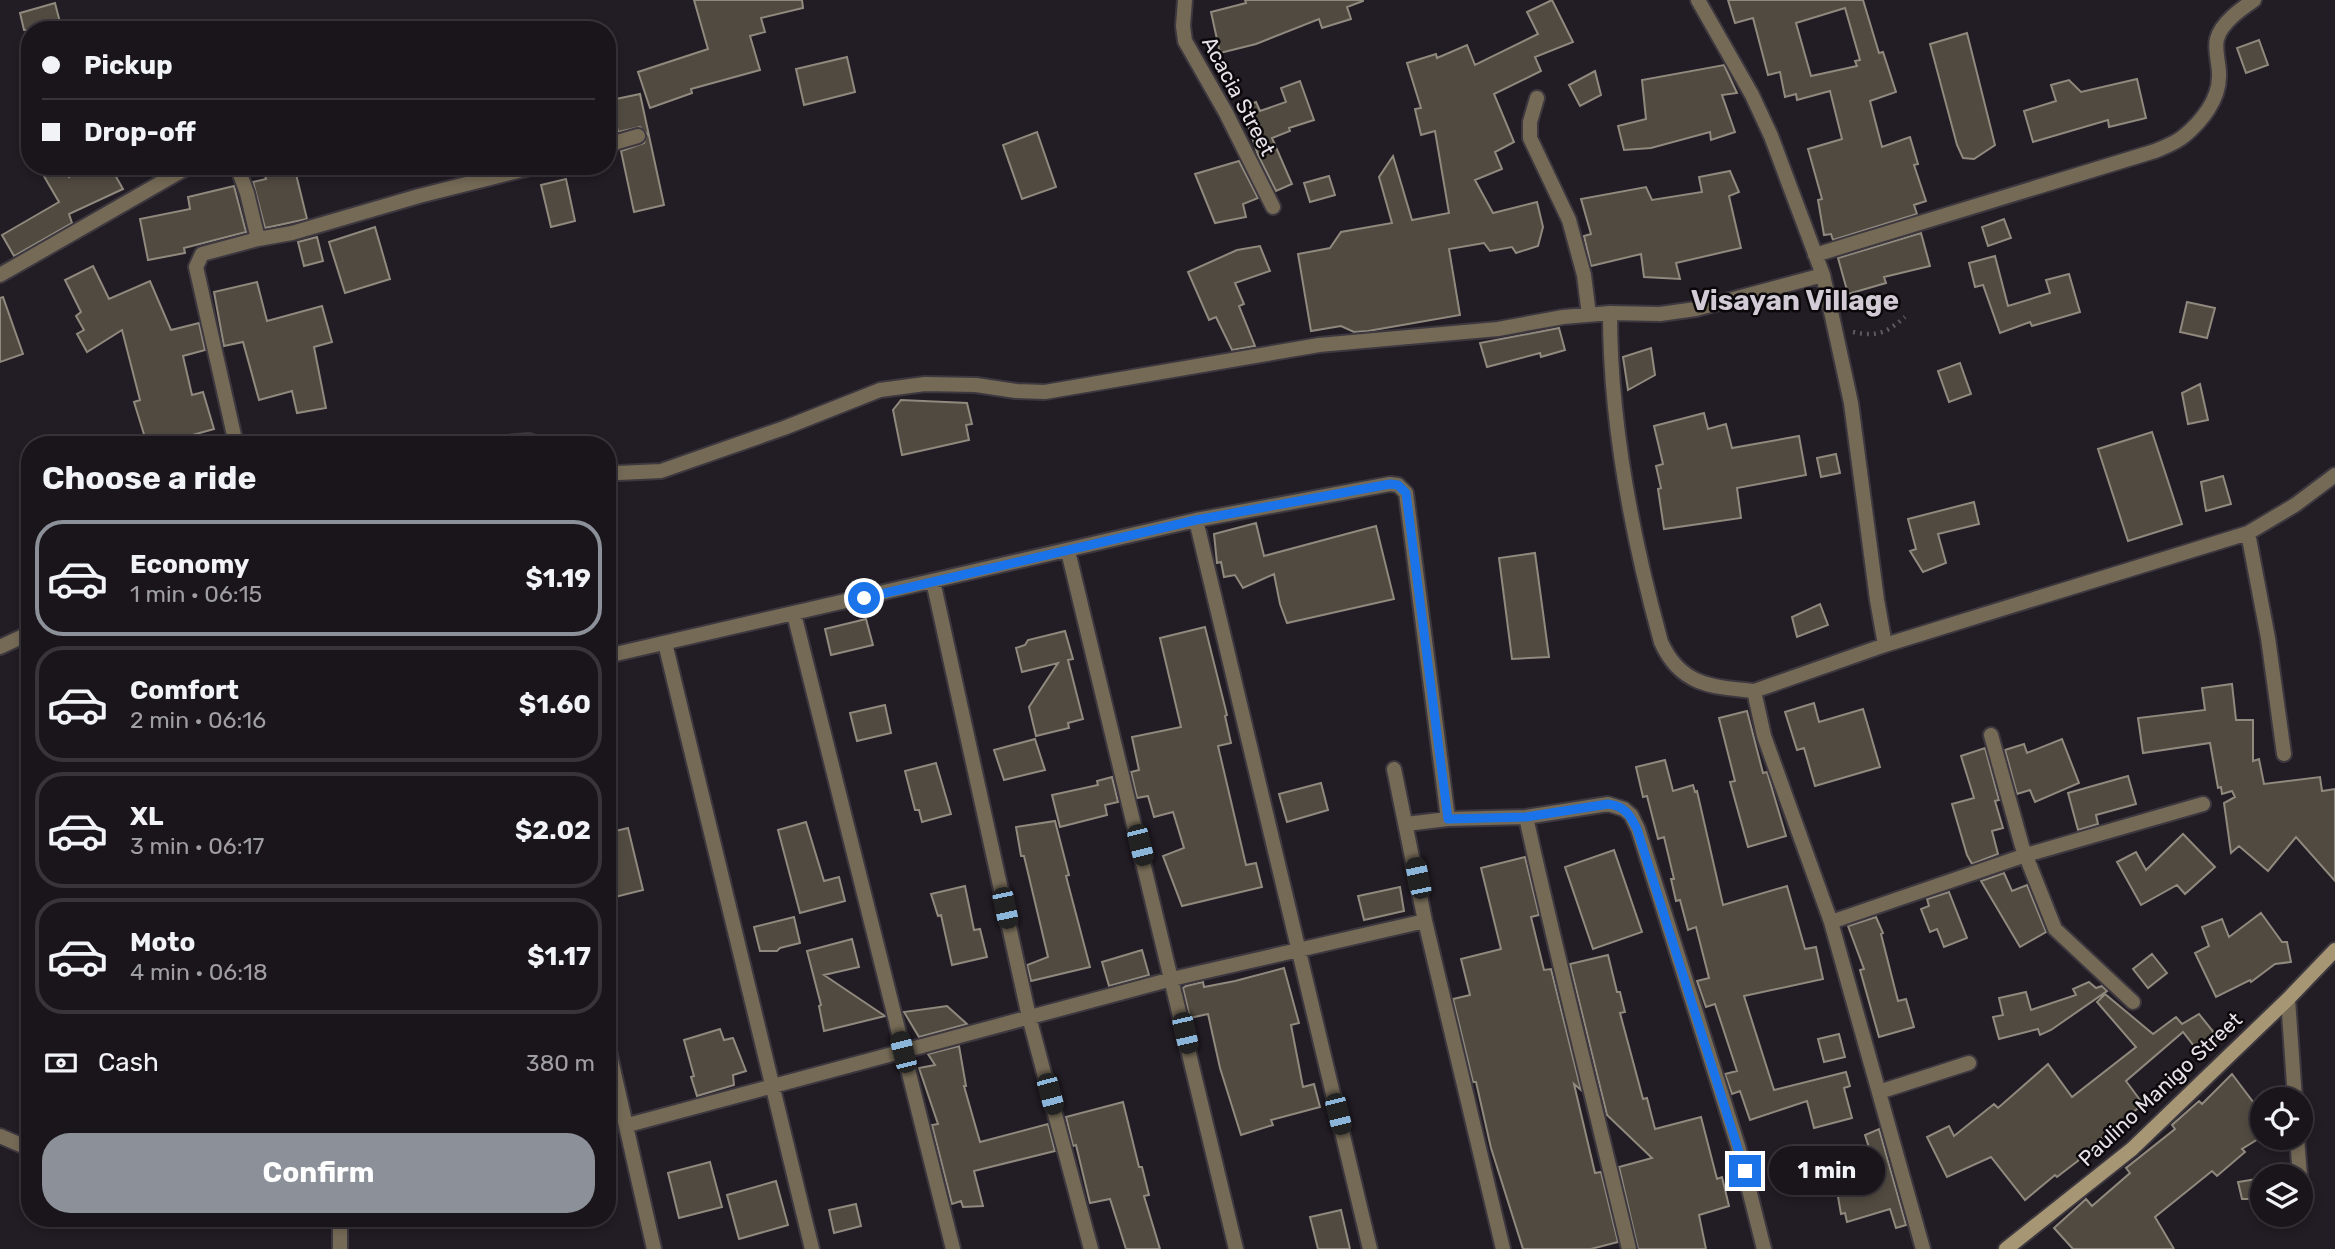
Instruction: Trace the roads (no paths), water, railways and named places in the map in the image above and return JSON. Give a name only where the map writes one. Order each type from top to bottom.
[{"type":"street","name":"Acacia Street","points":[[1185,0],[1185,41],[1226,113],[1273,207]]},
{"type":"street","points":[[1698,0],[1752,95],[1771,136],[1823,275],[1851,403],[1885,645]]},
{"type":"street","points":[[1815,255],[2155,152],[2183,137],[2217,96],[2220,80],[2216,48],[2218,35],[2224,26],[2254,0]]},
{"type":"street","points":[[1537,98],[1530,122],[1530,138],[1569,220],[1584,275],[1589,315]]},
{"type":"street","points":[[616,142],[638,136]]},
{"type":"street","points":[[0,275],[174,175]]},
{"type":"street","points":[[240,175],[258,239]]},
{"type":"street","points":[[234,436],[196,267],[202,254],[292,233],[502,175]]},
{"type":"street","points":[[616,472],[662,471],[784,428],[880,390],[938,384],[1045,392],[1319,345],[1498,329],[1555,318],[1609,313],[1660,314],[1696,309],[1823,275]]},
{"type":"street","points":[[1609,313],[1611,384],[1634,533],[1661,642],[1668,658],[1679,670],[1698,682],[1717,687],[1754,691],[1885,645],[2248,533],[2295,505],[2335,475]]},
{"type":"street","points":[[616,654],[1196,520],[1390,484],[1398,485],[1406,493],[1448,819]]},
{"type":"street","points":[[1196,520],[1370,1249]]},
{"type":"street","points":[[2248,533],[2268,638],[2284,754]]},
{"type":"street","points":[[1068,551],[1236,1249]]},
{"type":"street","points":[[933,581],[1029,1017],[1091,1249]]},
{"type":"street","points":[[794,614],[953,1249]]},
{"type":"street","points":[[0,647],[21,637]]},
{"type":"street","points":[[665,643],[812,1249]]},
{"type":"street","points":[[1754,691],[1765,736],[1830,922],[1923,1249]]},
{"type":"street","points":[[1991,735],[2026,855],[2055,929],[2133,1002]]},
{"type":"street","points":[[1394,769],[1425,921],[1503,1249]]},
{"type":"street","points":[[1406,824],[1448,819],[1526,817],[1608,804],[1616,805],[1630,815],[1637,829],[1738,1146],[1764,1249]]},
{"type":"street","points":[[1830,922],[2026,855],[2203,804]]},
{"type":"street","points":[[1526,817],[1563,984],[1582,1048],[1629,1249]]},
{"type":"street","points":[[628,1125],[1172,979],[1425,921]]},
{"type":"street","name":"Paulino Manigo Street","points":[[2006,1249],[2132,1149],[2335,950]]},
{"type":"street","points":[[2288,999],[2294,1087]]},
{"type":"street","points":[[1879,1092],[1969,1063]]},
{"type":"street","points":[[616,1078],[654,1249]]},
{"type":"street","points":[[0,1136],[21,1145]]},
{"type":"street","points":[[340,1227],[340,1249]]},
{"type":"district","name":"Visayan Village","points":[[1795,300]]}]
